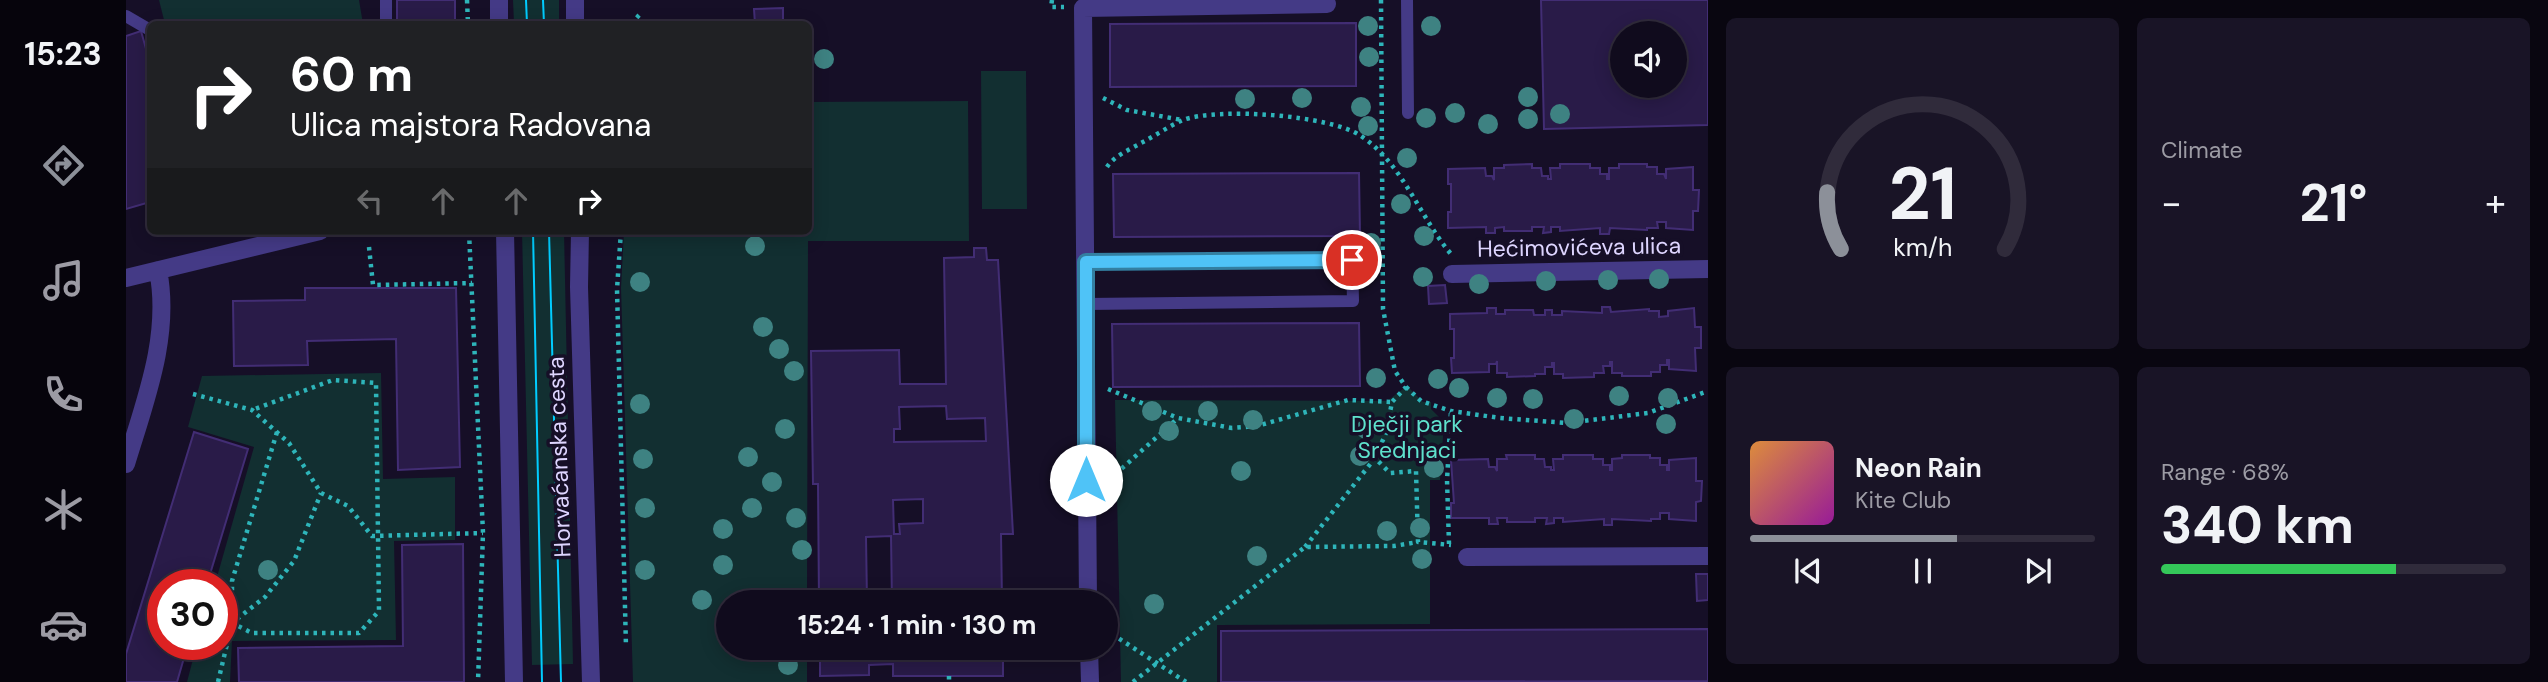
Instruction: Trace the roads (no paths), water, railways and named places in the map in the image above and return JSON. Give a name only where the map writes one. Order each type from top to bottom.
[{"type":"street","points":[[499,0],[499,21]]},
{"type":"street","points":[[575,0],[575,21]]},
{"type":"street","points":[[1088,590],[1083,8],[1327,4]]},
{"type":"street","points":[[126,278],[303,235]]},
{"type":"street","points":[[505,235],[514,682]]},
{"type":"street","name":"Horvaćanska cesta","points":[[580,235],[579,287],[591,682]]},
{"type":"street","name":"Hećimovićeva ulica","points":[[1452,274],[1708,269]]},
{"type":"street","points":[[126,464],[150,382],[160,336],[162,287],[158,270]]},
{"type":"street","points":[[1467,556],[1708,556]]},
{"type":"street","points":[[1089,660],[1090,682]]},
{"type":"lane","points":[[386,0],[386,21]]},
{"type":"lane","points":[[1407,0],[1408,113]]},
{"type":"lane","points":[[126,16],[147,28]]},
{"type":"lane","points":[[1086,262],[1352,260],[1353,288],[1353,301],[1086,304]]},
{"type":"tram line","points":[[526,0],[527,21]]},
{"type":"tram line","points":[[543,0],[544,21]]},
{"type":"tram line","points":[[533,235],[542,682]]},
{"type":"tram line","points":[[549,235],[561,682]]},
{"type":"park label","name":"Dječji park Srednjaci","points":[[1407,437]]}]
